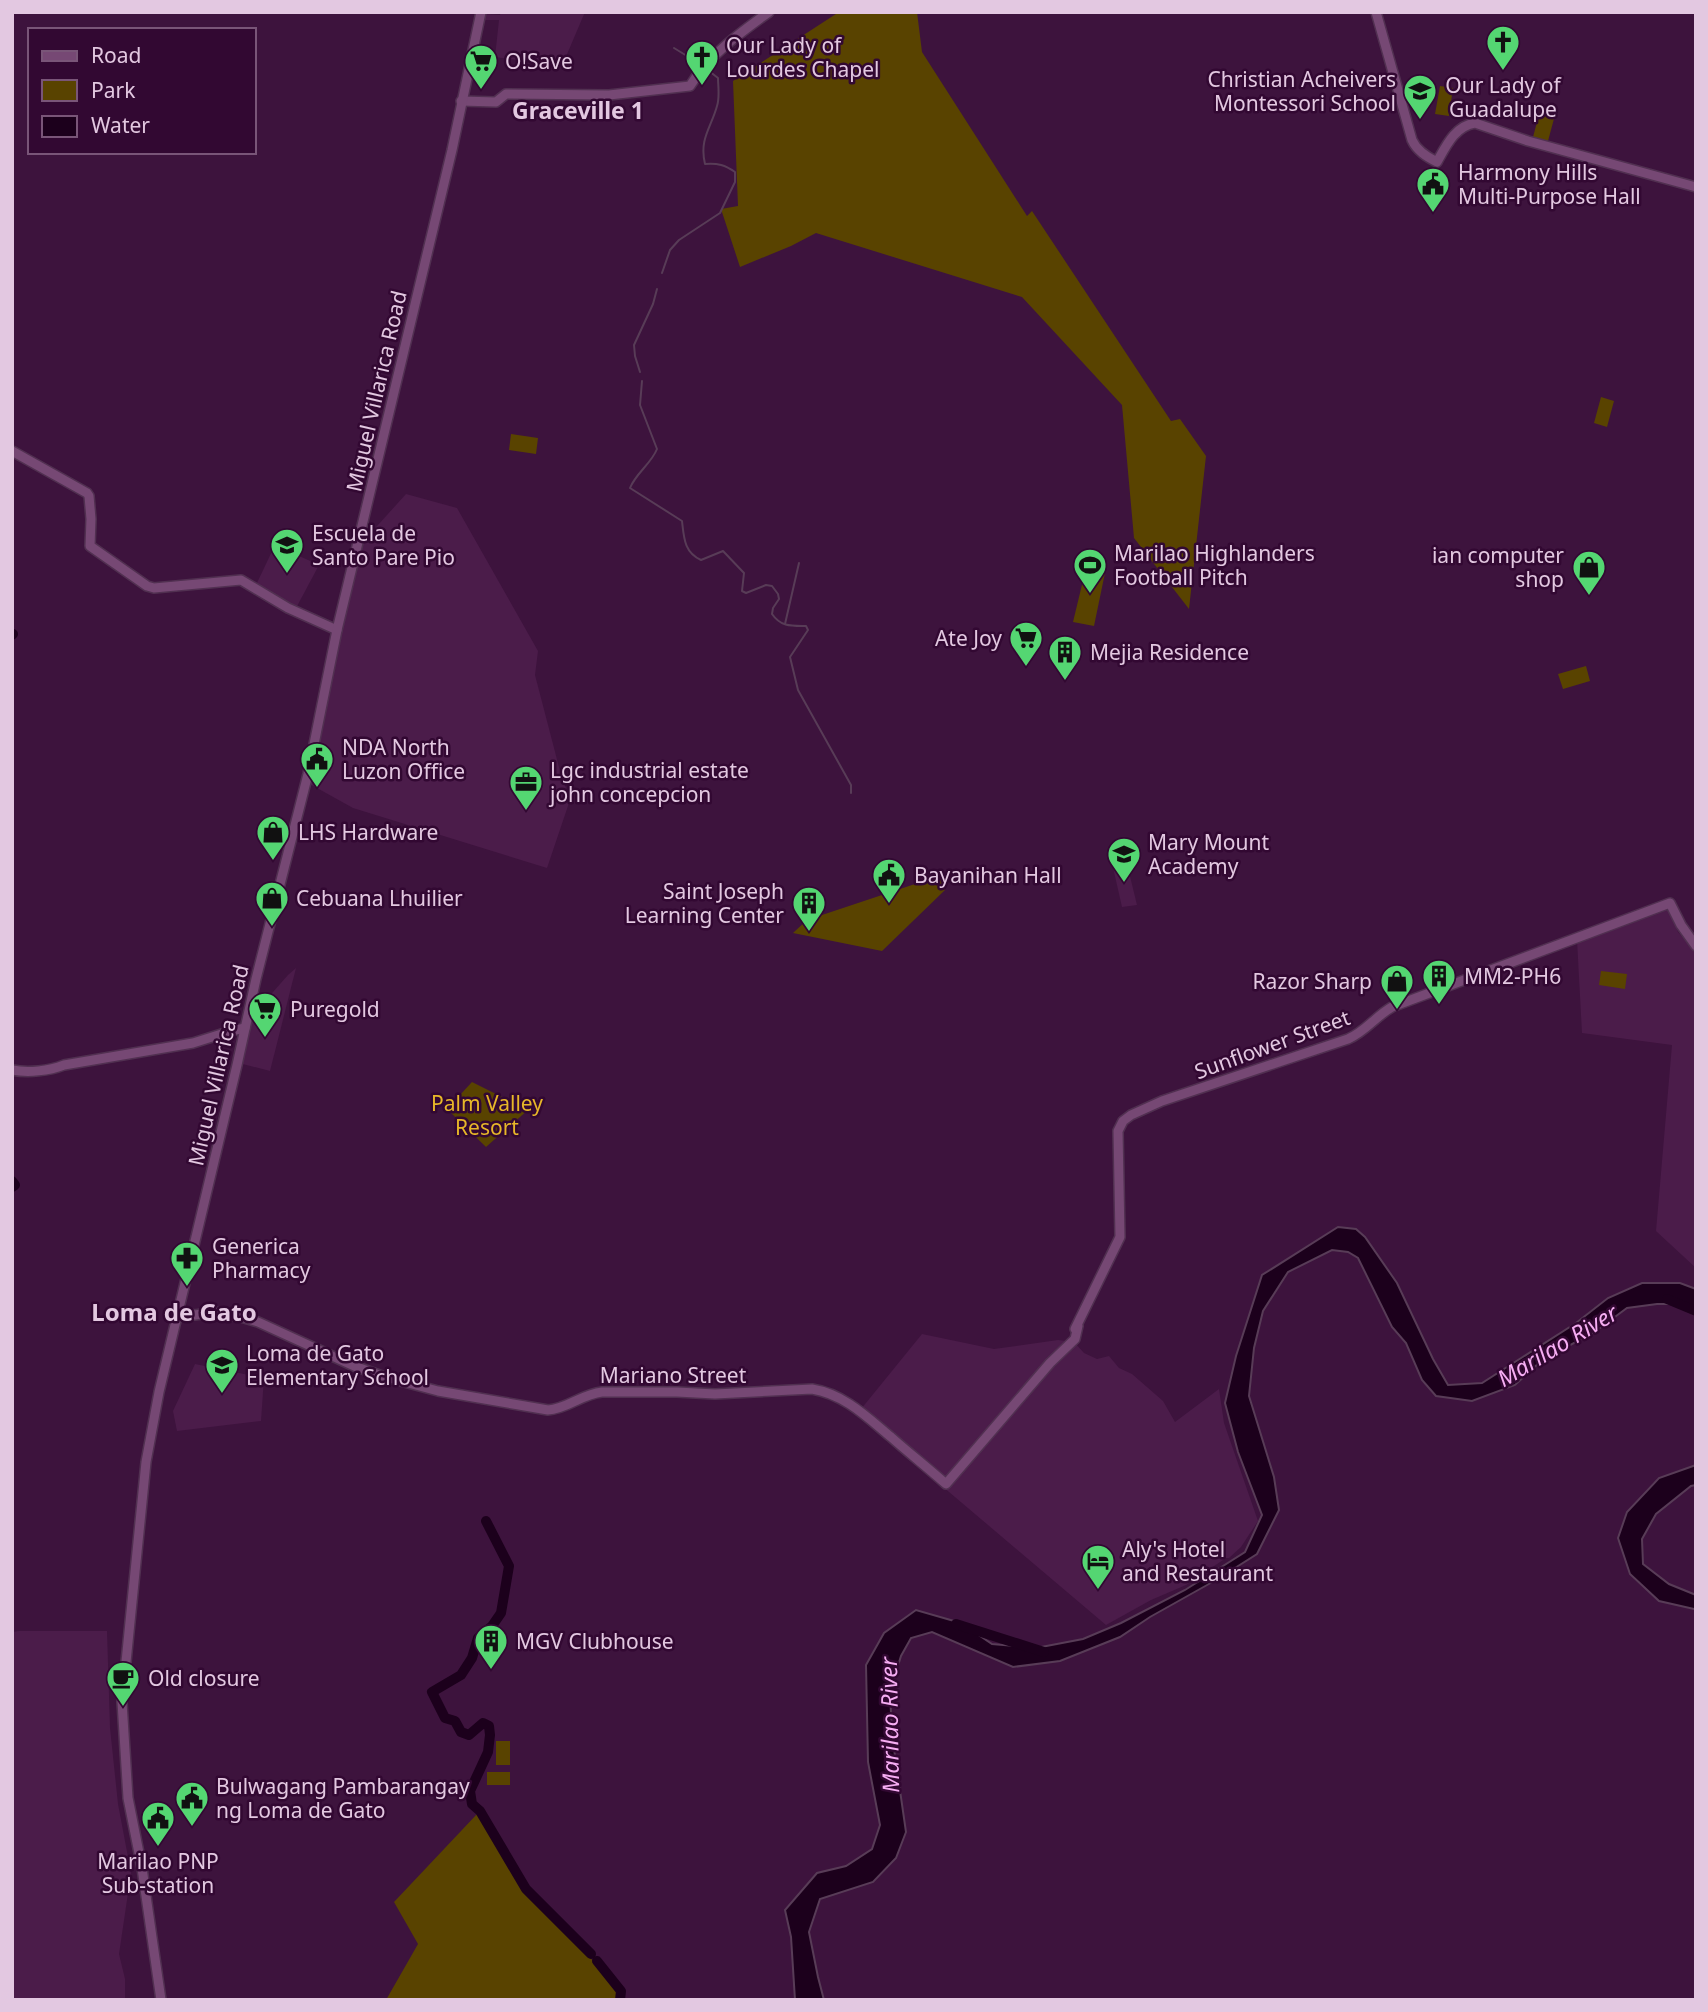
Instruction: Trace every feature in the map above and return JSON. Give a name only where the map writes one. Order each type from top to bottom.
[{"type":"main road","name":"Miguel Villarica Road","points":[[161,2000],[142,1868],[128,1798],[122,1702],[146,1462],[159,1392],[256,979],[308,774],[337,630],[452,150],[481,12]]},
{"type":"main road","points":[[461,101],[496,102],[506,94],[609,95],[690,86],[697,75],[730,42],[769,12]]},
{"type":"main road","points":[[1376,12],[1414,144],[1426,156],[1437,162],[1455,134],[1467,124],[1475,123],[1528,141],[1696,187]]},
{"type":"main road","points":[[12,451],[87,493],[91,519],[90,546],[147,586],[154,588],[241,580],[288,608],[337,630]]},
{"type":"main road","name":"Sunflower Street","points":[[946,1484],[1063,1350],[1069,1336],[1078,1326],[1120,1237],[1118,1131],[1123,1121],[1131,1115],[1161,1101],[1357,1036],[1392,1007],[1670,903],[1696,946]]},
{"type":"main road","points":[[12,1070],[25,1072],[57,1068],[193,1043],[245,1028]]},
{"type":"main road","name":"Mariano Street","points":[[178,1313],[195,1315],[214,1312],[241,1317],[382,1376],[438,1391],[548,1410],[560,1408],[590,1393],[602,1392],[715,1394],[822,1390],[843,1399],[863,1413],[946,1484]]},
{"type":"shaded area","points":[[501,12],[585,12],[562,66],[495,57],[499,20],[483,20],[484,14],[500,15]]},
{"type":"shaded area","points":[[406,494],[457,508],[538,651],[535,675],[570,800],[547,868],[353,808],[308,783],[359,546]]},
{"type":"shaded area","name":"Escuela de Santo Pare Pio","points":[[275,545],[319,565],[295,610],[256,585]]},
{"type":"shaded area","name":"Mary Mount Academy","points":[[1126,860],[1137,905],[1122,907],[1112,863]]},
{"type":"shaded area","points":[[1667,908],[1678,932],[1696,953],[1696,1268],[1656,1231],[1672,1045],[1582,1033],[1577,940]]},
{"type":"shaded area","points":[[296,968],[270,1071],[239,1063],[251,1017]]},
{"type":"shaded area","points":[[922,1334],[994,1349],[1058,1340],[1074,1342],[1084,1353],[1097,1359],[1109,1356],[1119,1368],[1132,1374],[1163,1401],[1175,1422],[1219,1389],[1224,1423],[1258,1521],[1241,1547],[1229,1558],[1186,1585],[1151,1600],[1106,1625],[857,1414]]},
{"type":"shaded area","name":"Loma de Gato Elementary School","points":[[195,1364],[264,1378],[261,1421],[177,1431],[173,1411]]},
{"type":"shaded area","points":[[107,1631],[110,1728],[118,1804],[131,1873],[119,1954],[125,1979],[125,2000],[12,2000],[12,1632]]},
{"type":"green space","points":[[839,12],[917,12],[922,52],[1027,216],[1032,211],[1171,421],[1180,419],[1206,456],[1189,609],[1134,538],[1122,405],[1022,297],[816,233],[740,267],[721,209],[738,206],[733,81]]},
{"type":"green space","points":[[1440,86],[1453,88],[1449,116],[1435,114]]},
{"type":"green space","points":[[1540,111],[1555,115],[1548,141],[1533,137]]},
{"type":"green space","points":[[1601,397],[1614,401],[1607,427],[1594,423]]},
{"type":"green space","points":[[511,434],[538,438],[536,454],[509,450]]},
{"type":"green space","name":"Marilao Highlanders Football Pitch","points":[[1086,568],[1106,568],[1094,626],[1073,622]]},
{"type":"green space","points":[[1586,666],[1590,681],[1563,689],[1558,674]]},
{"type":"green space","points":[[939,876],[945,881],[945,890],[882,951],[793,933],[807,920]]},
{"type":"green space","points":[[1601,971],[1627,974],[1625,989],[1599,985]]},
{"type":"green space","name":"Palm Valley Resort","points":[[472,1082],[528,1110],[486,1147],[447,1109]]},
{"type":"green space","points":[[496,1741],[510,1741],[510,1765],[496,1765]]},
{"type":"green space","points":[[487,1772],[510,1772],[510,1785],[487,1785]]},
{"type":"green space","points":[[478,1813],[523,1889],[600,1968],[619,1991],[616,2000],[386,2000],[418,1944],[394,1902]]},
{"type":"water","points":[[1338,1227],[1356,1229],[1365,1237],[1397,1283],[1448,1385],[1482,1383],[1576,1323],[1608,1298],[1642,1283],[1680,1283],[1696,1289],[1696,1312],[1688,1304],[1627,1308],[1596,1331],[1541,1361],[1515,1385],[1472,1401],[1436,1396],[1422,1380],[1406,1343],[1392,1327],[1358,1258],[1348,1252],[1332,1250],[1288,1272],[1263,1311],[1254,1348],[1249,1396],[1274,1477],[1279,1510],[1257,1554],[1120,1637],[1060,1661],[1013,1667],[932,1632],[911,1638],[901,1656],[890,1692],[892,1735],[906,1832],[896,1858],[873,1882],[820,1899],[809,1932],[824,2000],[795,2000],[791,1937],[785,1910],[817,1873],[846,1866],[872,1849],[880,1825],[868,1762],[866,1665],[884,1633],[916,1610],[961,1623],[992,1644],[1036,1648],[1083,1639],[1185,1590],[1245,1552],[1262,1515],[1238,1452],[1225,1403],[1236,1356],[1262,1275]]},
{"type":"water","points":[[1696,1465],[1696,1485],[1691,1486],[1656,1514],[1642,1539],[1643,1564],[1669,1584],[1696,1595],[1694,1609],[1659,1601],[1630,1574],[1618,1538],[1627,1512],[1659,1478]]},
{"type":"waterway","points":[[674,48],[700,64]]},
{"type":"waterway","points":[[662,273],[670,250],[679,240],[720,213],[735,182],[735,172],[721,165],[705,164],[705,140],[719,95],[718,78],[709,71]]},
{"type":"waterway","points":[[640,372],[634,345],[657,289]]},
{"type":"waterway","points":[[642,381],[640,405],[657,449],[630,488],[682,521],[686,544],[695,557],[701,560],[723,551],[744,573],[742,591],[746,593],[766,585],[772,586],[779,599],[773,608],[772,614],[775,618],[787,625],[806,626],[808,630],[790,657],[798,690],[851,785],[851,793]]},
{"type":"waterway","points":[[785,624],[799,563]]},
{"type":"waterway","points":[[12,1181],[15,1185],[12,1187]]},
{"type":"waterway","name":"Marilao River","points":[[1667,1299],[1696,1311]]},
{"type":"waterway","points":[[486,1521],[509,1566],[501,1613],[492,1626],[478,1638],[472,1658],[461,1675],[432,1692],[445,1718],[455,1721],[461,1732],[469,1735],[483,1723],[489,1726],[488,1752],[470,1791],[472,1804],[480,1811],[526,1889],[591,1954]]},
{"type":"waterway","name":"Marilao River","points":[[956,1624],[1044,1652]]},
{"type":"waterway","points":[[597,1961],[621,1991],[620,2000]]},
{"type":"place","name":"Our Lady of Guadalupe","points":[[1503,72]]},
{"type":"place","name":"Our Lady of Lourdes Chapel","points":[[702,87]]},
{"type":"place","name":"O!Save","points":[[481,91]]},
{"type":"place","name":"Christian Acheivers Montessori School","points":[[1420,121]]},
{"type":"place","name":"Harmony Hills Multi-Purpose Hall","points":[[1433,214]]},
{"type":"place","name":"Escuela de Santo Pare Pio","points":[[287,575]]},
{"type":"place","name":"Marilao Highlanders Football Pitch","points":[[1090,595]]},
{"type":"place","name":"ian computer shop","points":[[1589,597]]},
{"type":"place","name":"Ate Joy","points":[[1026,668]]},
{"type":"place","name":"Mejia Residence","points":[[1065,682]]},
{"type":"place","name":"NDA North Luzon Office","points":[[317,789]]},
{"type":"place","name":"Lgc industrial estate john concepcion","points":[[526,812]]},
{"type":"place","name":"LHS Hardware","points":[[273,862]]},
{"type":"place","name":"Mary Mount Academy","points":[[1124,884]]},
{"type":"place","name":"Bayanihan Hall","points":[[889,905]]},
{"type":"place","name":"Cebuana Lhuilier","points":[[272,928]]},
{"type":"place","name":"Saint Joseph Learning Center","points":[[809,933]]},
{"type":"place","name":"MM2-PH6","points":[[1439,1006]]},
{"type":"place","name":"Razor Sharp","points":[[1397,1011]]},
{"type":"place","name":"Puregold","points":[[265,1039]]},
{"type":"place","name":"Generica Pharmacy","points":[[187,1288]]},
{"type":"place","name":"Loma de Gato Elementary School","points":[[222,1395]]},
{"type":"place","name":"Aly's Hotel and Restaurant","points":[[1098,1591]]},
{"type":"place","name":"MGV Clubhouse","points":[[491,1671]]},
{"type":"place","name":"Old closure","points":[[123,1708]]},
{"type":"place","name":"Bulwagang Pambarangay ng Loma de Gato","points":[[192,1828]]},
{"type":"place","name":"Marilao PNP Sub-station","points":[[158,1848]]},
{"type":"district","name":"Graceville 1","points":[[578,110]]},
{"type":"district","name":"Loma de Gato","points":[[174,1311]]}]
